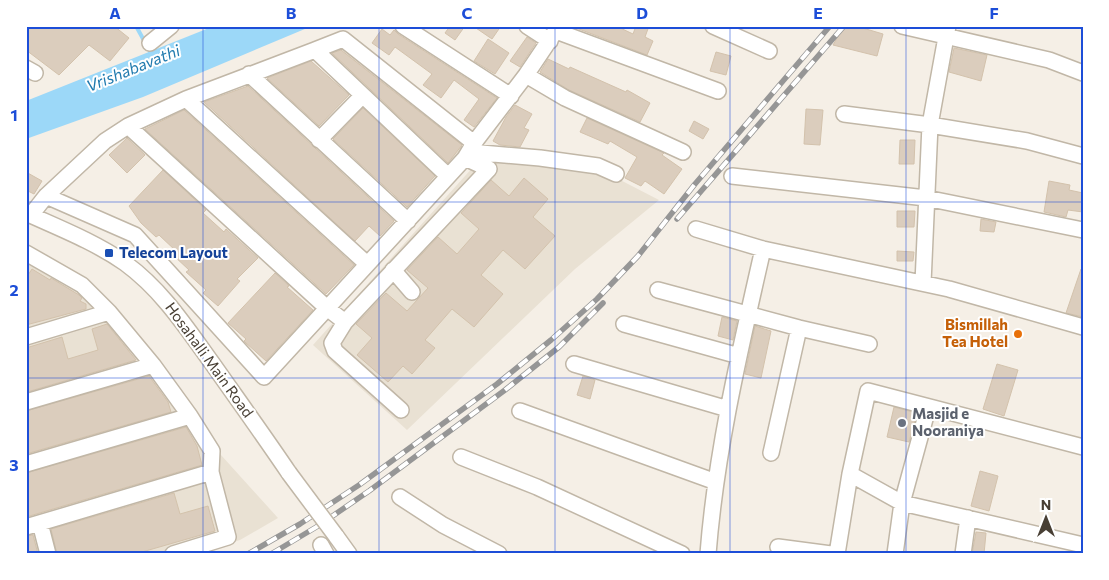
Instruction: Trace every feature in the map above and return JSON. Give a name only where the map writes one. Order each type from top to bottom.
[{"type":"street","points":[[150,43],[172,26]]},
{"type":"street","points":[[403,26],[511,96]]},
{"type":"street","points":[[527,26],[555,33],[718,91]]},
{"type":"street","points":[[713,26],[769,51]]},
{"type":"street","points":[[902,26],[947,31],[1049,60],[1083,72]]},
{"type":"street","points":[[923,283],[930,125],[947,31]]},
{"type":"street","points":[[46,196],[135,235],[264,377],[470,151],[555,33]]},
{"type":"street","points":[[28,214],[105,141],[128,126],[186,99],[343,39],[489,169],[345,322],[332,343],[335,351],[401,410]]},
{"type":"street","points":[[316,50],[362,96],[448,176]]},
{"type":"street","points":[[249,74],[408,221]]},
{"type":"street","points":[[526,75],[565,98],[683,152]]},
{"type":"street","points":[[319,140],[362,96]]},
{"type":"street","points":[[186,99],[368,264]]},
{"type":"street","points":[[844,114],[930,125],[1027,141],[1083,156]]},
{"type":"street","points":[[128,126],[327,308],[345,322]]},
{"type":"street","points":[[470,151],[598,166],[616,174]]},
{"type":"street","points":[[732,176],[926,198],[1083,230]]},
{"type":"street","name":"Hosahalli Main Road","points":[[28,214],[109,253],[154,288],[177,314],[289,473],[340,537],[349,554]]},
{"type":"street","points":[[696,229],[763,249],[923,283],[1083,327]]},
{"type":"street","points":[[708,554],[716,482],[728,409],[763,249]]},
{"type":"street","points":[[26,253],[82,284],[109,312],[153,365],[190,416],[212,451],[211,472],[228,537],[173,554]]},
{"type":"street","points":[[394,270],[412,292]]},
{"type":"street","points":[[658,290],[799,328],[869,344]]},
{"type":"street","points":[[26,338],[109,312]]},
{"type":"street","points":[[624,324],[739,356]]},
{"type":"street","points":[[771,453],[799,328]]},
{"type":"street","points":[[574,364],[728,409]]},
{"type":"street","points":[[26,402],[153,365]]},
{"type":"street","points":[[837,554],[850,474],[868,391],[1083,447]]},
{"type":"street","points":[[895,554],[902,503],[928,408]]},
{"type":"street","points":[[520,411],[716,482]]},
{"type":"street","points":[[26,464],[190,416]]},
{"type":"street","points":[[461,457],[538,486],[682,554]]},
{"type":"street","points":[[48,554],[33,525],[211,472]]},
{"type":"street","points":[[850,474],[902,503],[1083,545]]},
{"type":"street","points":[[400,497],[443,526],[499,554]]},
{"type":"street","points":[[963,554],[968,518]]},
{"type":"street","points":[[340,537],[357,554]]},
{"type":"street","points":[[778,547],[831,554]]},
{"type":"shaded area","points":[[343,41],[470,142],[448,167],[323,53]]},
{"type":"shaded area","points":[[483,156],[597,168],[659,200],[575,269],[407,430],[313,345]]},
{"type":"shaded area","points":[[26,258],[93,302],[193,424],[278,518],[240,540],[195,554],[26,554]]},
{"type":"water","name":"Vrishabavathi","points":[[214,26],[312,26],[143,97],[26,139],[26,101]]},
{"type":"building","points":[[26,26],[114,26],[129,38],[110,61],[89,45],[59,75],[26,50]]},
{"type":"building","points":[[450,26],[465,26],[455,40],[445,33]]},
{"type":"building","points":[[473,26],[501,26],[492,39]]},
{"type":"building","points":[[571,26],[616,26],[633,34],[636,26],[649,26],[645,37],[653,41],[647,55]]},
{"type":"building","points":[[844,26],[856,26],[883,34],[877,56],[833,45]]},
{"type":"building","points":[[382,29],[390,35],[394,30],[497,98],[474,127],[464,120],[479,99],[454,80],[441,98],[423,85],[432,74],[395,47],[389,55],[372,43]]},
{"type":"building","points":[[527,37],[536,43],[520,67],[510,61]]},
{"type":"building","points":[[488,39],[509,53],[495,74],[474,61]]},
{"type":"building","points":[[954,48],[987,55],[981,81],[949,72]]},
{"type":"building","points":[[341,50],[462,145],[448,163],[332,53]]},
{"type":"building","points":[[716,52],[731,56],[726,75],[710,71]]},
{"type":"building","points":[[548,59],[626,92],[627,90],[650,103],[640,122],[569,90],[540,72]]},
{"type":"building","points":[[311,61],[349,95],[319,126],[267,78]]},
{"type":"building","points":[[248,86],[394,221],[380,236],[369,226],[355,241],[204,102]]},
{"type":"building","points":[[515,105],[532,114],[524,128],[529,130],[520,147],[500,145],[493,141]]},
{"type":"building","points":[[363,108],[435,176],[407,207],[333,139]]},
{"type":"building","points":[[806,109],[823,110],[820,145],[804,144]]},
{"type":"building","points":[[184,110],[354,265],[326,294],[145,129]]},
{"type":"building","points":[[587,118],[664,153],[662,155],[682,169],[664,194],[645,181],[641,186],[625,178],[637,157],[610,141],[608,144],[580,132]]},
{"type":"building","points":[[694,121],[709,129],[703,139],[689,131]]},
{"type":"building","points":[[127,138],[145,155],[127,173],[109,155]]},
{"type":"building","points":[[900,140],[915,140],[914,164],[899,164]]},
{"type":"building","points":[[163,170],[206,210],[203,213],[224,232],[226,229],[258,258],[237,279],[240,281],[218,306],[203,293],[206,290],[186,272],[189,270],[173,255],[176,251],[159,235],[156,237],[141,223],[129,206]]},
{"type":"building","points":[[26,172],[42,181],[34,194],[26,190]]},
{"type":"building","points":[[524,178],[548,199],[533,217],[555,236],[525,269],[503,250],[481,275],[503,294],[474,327],[452,309],[425,340],[435,348],[412,374],[403,366],[388,382],[357,355],[372,338],[356,324],[386,293],[407,311],[428,288],[407,270],[438,237],[457,254],[479,229],[461,213],[491,180],[509,196]]},
{"type":"building","points":[[1049,181],[1070,185],[1069,190],[1083,193],[1083,212],[1068,210],[1066,217],[1044,212]]},
{"type":"building","points":[[897,211],[915,211],[914,227],[897,227]]},
{"type":"building","points":[[981,219],[996,222],[994,232],[980,231]]},
{"type":"building","points":[[897,251],[914,252],[913,261],[897,261]]},
{"type":"building","points":[[32,269],[79,295],[82,298],[80,301],[86,304],[86,309],[26,325],[26,278]]},
{"type":"building","points":[[1081,269],[1083,269],[1083,317],[1066,313]]},
{"type":"building","points":[[275,273],[289,286],[287,287],[313,310],[266,361],[228,323]]},
{"type":"building","points":[[722,317],[737,321],[733,340],[718,336]]},
{"type":"building","points":[[107,324],[136,360],[27,392],[26,348],[62,337],[68,359],[98,350],[92,329]]},
{"type":"building","points":[[755,326],[771,331],[761,378],[745,374]]},
{"type":"building","points":[[997,364],[1018,370],[1004,416],[983,409]]},
{"type":"building","points":[[149,376],[168,402],[171,412],[26,454],[26,411]]},
{"type":"building","points":[[583,376],[595,380],[590,399],[577,395]]},
{"type":"building","name":"Masjid e Nooraniya","points":[[894,407],[917,413],[909,442],[887,437]]},
{"type":"building","points":[[186,427],[197,446],[202,465],[26,517],[26,473]]},
{"type":"building","points":[[980,471],[998,476],[989,511],[971,506]]},
{"type":"building","points":[[174,493],[180,514],[208,506],[215,531],[135,554],[57,554],[51,529]]},
{"type":"building","points":[[976,532],[986,533],[984,554],[972,554]]},
{"type":"building","points":[[33,535],[38,554],[26,554],[26,536]]},
{"type":"waterway","name":"Vrishabavathi","points":[[136,26],[152,55]]},
{"type":"railway","points":[[248,554],[300,524],[359,485],[497,384],[597,299],[638,256],[695,184],[830,26]]},
{"type":"railway","points":[[677,219],[844,26]]},
{"type":"railway","points":[[271,554],[318,526],[369,491],[505,390],[559,347],[603,303]]},
{"type":"place","name":"Telecom Layout","points":[[109,253]]},
{"type":"place","name":"Bismillah Tea Hotel","points":[[1018,334]]},
{"type":"place","name":"Masjid e Nooraniya","points":[[902,423]]}]
